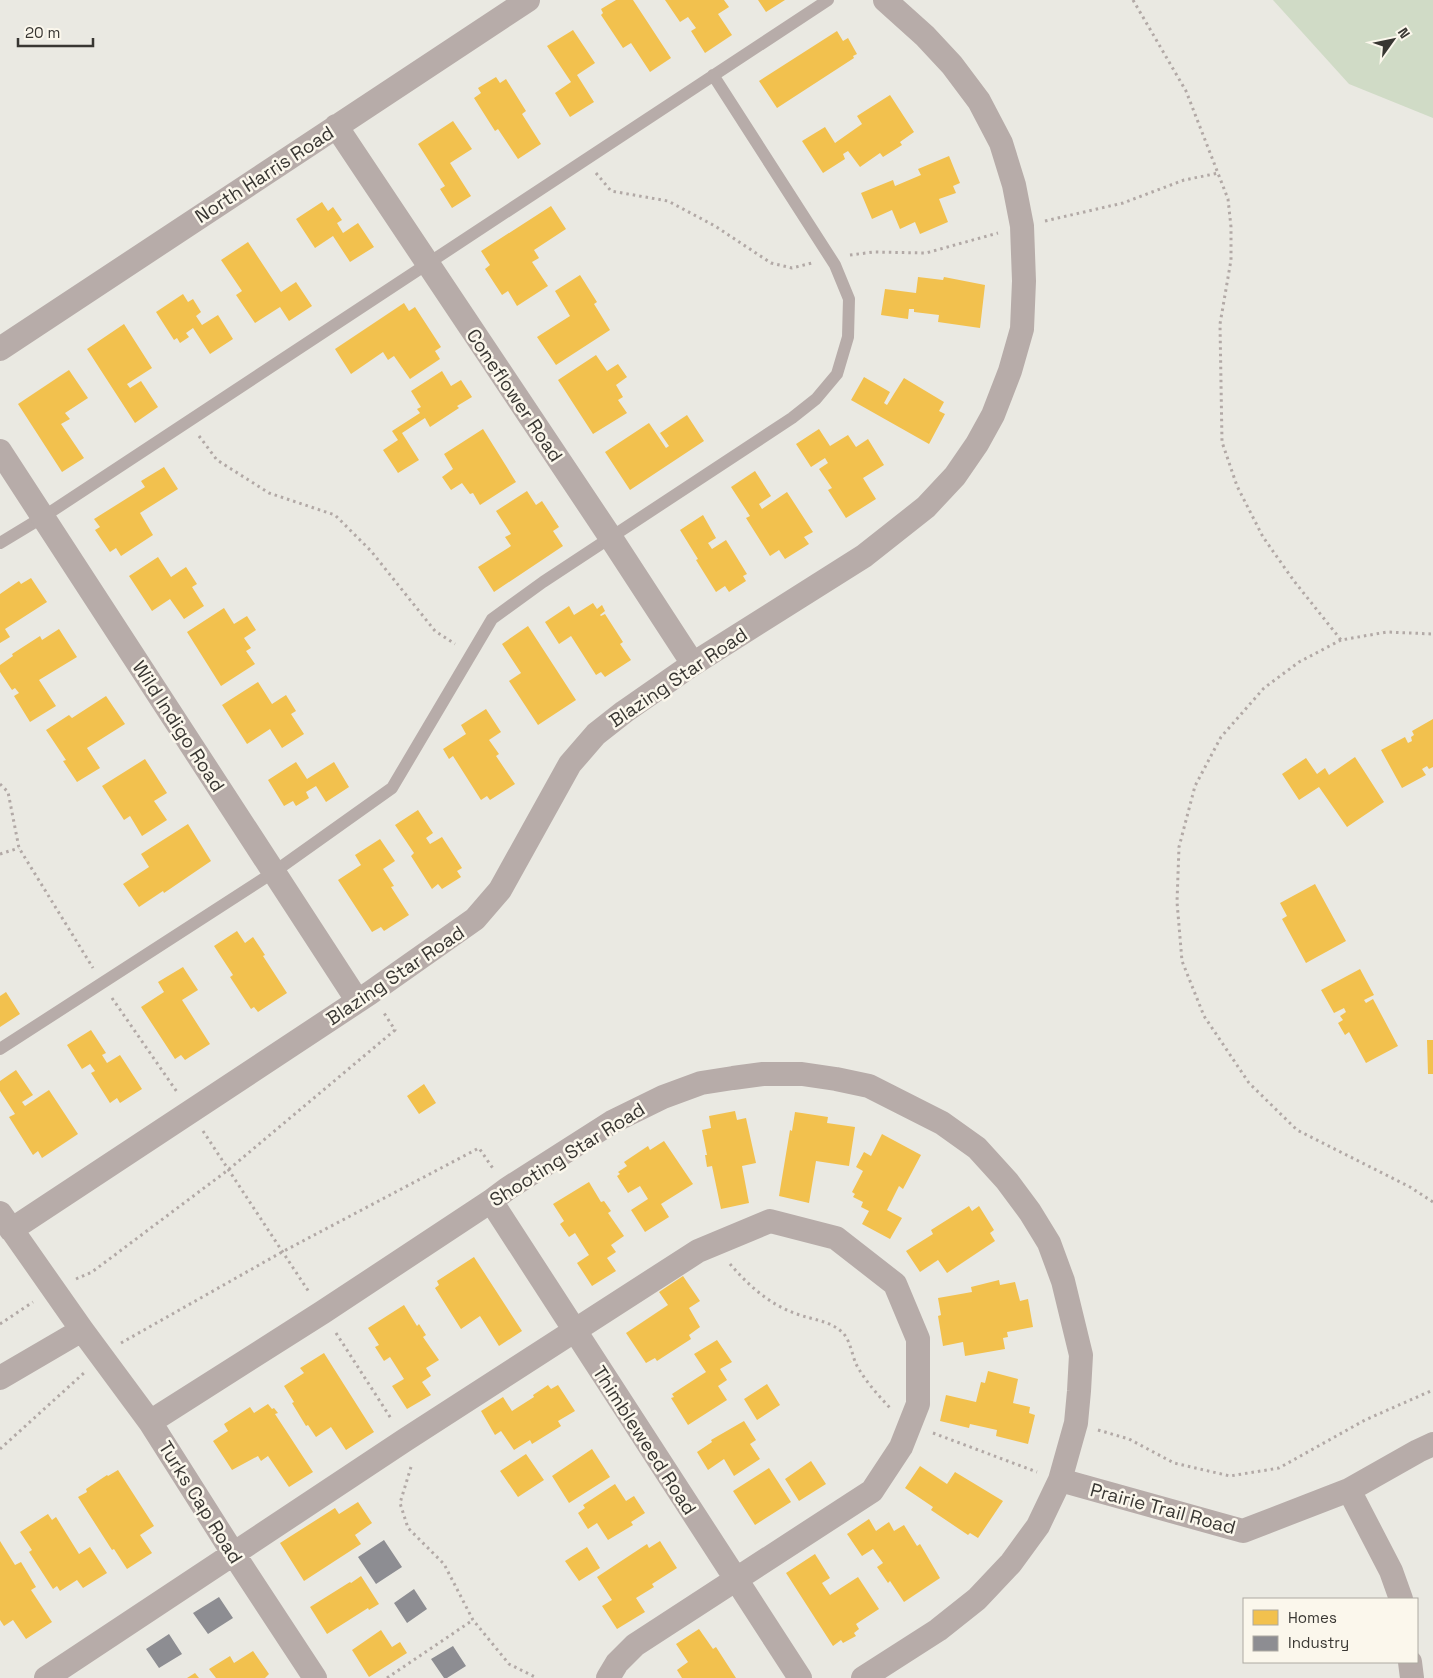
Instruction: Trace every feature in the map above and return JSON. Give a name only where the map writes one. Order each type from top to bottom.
[{"type":"street","name":"North Harris Road","points":[[0,349],[528,0]]},
{"type":"street","name":"Blazing Star Road","points":[[6,1221],[190,1112],[364,997],[475,919],[500,890],[570,764],[603,729],[693,664],[864,556],[926,507],[955,476],[977,444],[993,415],[1010,371],[1022,329],[1024,282],[1022,226],[1014,185],[1001,143],[979,101],[952,65],[932,43],[885,0]]},
{"type":"street","name":"Coneflower Road","points":[[336,126],[693,664]]},
{"type":"street","name":"Wild Indigo Road","points":[[0,451],[274,872],[364,997]]},
{"type":"street","name":"Shooting Star Road","points":[[150,1422],[323,1312],[612,1122],[638,1108],[701,1083],[763,1074],[802,1074],[869,1086],[942,1123],[977,1148],[1007,1181],[1030,1212],[1049,1243],[1064,1281],[1080,1354],[1076,1423],[1060,1480],[1038,1526],[1012,1563],[977,1599],[938,1630],[863,1678]]},
{"type":"street","name":"Thimbleweed Road","points":[[499,1195],[573,1330],[800,1678]]},
{"type":"street","points":[[0,1378],[82,1330],[6,1221]]},
{"type":"street","points":[[46,1678],[405,1440],[698,1251],[770,1221],[836,1238],[895,1284],[918,1339],[918,1404],[901,1447],[872,1490],[635,1645],[617,1662],[608,1678]]},
{"type":"street","name":"Turks Cap Road","points":[[82,1330],[150,1422],[233,1553],[316,1678]]},
{"type":"street","name":"Prairie Trail Road","points":[[1060,1480],[1243,1531],[1349,1490],[1418,1450],[1433,1444]]},
{"type":"street","points":[[1349,1490],[1391,1571],[1401,1598]]},
{"type":"street","points":[[1410,1663],[1412,1678]]},
{"type":"lane","points":[[0,543],[44,517],[426,263],[828,0]]},
{"type":"lane","points":[[0,1049],[274,872],[392,788],[492,618],[543,582],[792,418],[816,399],[837,374],[848,337],[849,299],[835,265],[713,75]]},
{"type":"path","points":[[1133,0],[1186,91],[1228,199],[1231,228],[1231,260],[1220,324],[1222,442],[1237,486],[1263,537],[1340,640]]},
{"type":"path","points":[[585,159],[611,191],[668,201],[715,226],[771,263],[792,268],[830,258],[874,252],[926,253],[1022,226],[1123,203],[1184,180],[1219,173]]},
{"type":"path","points":[[188,421],[217,460],[269,493],[335,515],[371,552],[435,631],[470,655]]},
{"type":"path","points":[[1433,634],[1387,632],[1340,640],[1298,662],[1264,688],[1221,737],[1195,786],[1179,847],[1177,902],[1182,961],[1204,1016],[1249,1083],[1298,1130],[1410,1188],[1433,1202]]},
{"type":"path","points":[[0,784],[8,792],[19,848],[102,983],[323,1312],[405,1440],[412,1464],[400,1503],[408,1528],[444,1564],[473,1620],[509,1664],[537,1678]]},
{"type":"path","points":[[0,854],[19,848]]},
{"type":"path","points":[[0,1324],[53,1290],[92,1272],[228,1170],[395,1030],[364,997]]},
{"type":"path","points":[[0,1448],[102,1357],[129,1337],[282,1252],[479,1148],[499,1195]]},
{"type":"path","points":[[714,1245],[742,1278],[766,1299],[796,1314],[822,1320],[844,1334],[856,1364],[873,1389],[894,1412],[942,1438],[1060,1480]]},
{"type":"path","points":[[1076,1423],[1129,1439],[1174,1463],[1230,1476],[1279,1468],[1365,1420],[1433,1390]]},
{"type":"path","points":[[386,1678],[473,1620]]},
{"type":"green space","points":[[1273,0],[1433,0],[1433,118],[1349,84]]},
{"type":"building: Homes","points":[[616,0],[633,0],[671,58],[650,72],[631,43],[623,48],[601,15],[603,13],[601,9]]},
{"type":"building: Homes","points":[[665,0],[724,0],[729,7],[718,14],[732,35],[705,53],[691,31],[696,28],[688,17],[680,22]]},
{"type":"building: Homes","points":[[758,0],[785,0],[766,12]]},
{"type":"building: Homes","points":[[573,30],[595,63],[577,75],[594,102],[570,117],[555,93],[571,82],[547,46]]},
{"type":"building: Homes","points":[[837,31],[843,41],[848,38],[857,54],[853,56],[854,58],[777,108],[759,81]]},
{"type":"building: Homes","points":[[496,77],[500,83],[506,79],[526,111],[522,114],[541,144],[518,159],[498,129],[495,131],[474,98],[481,93],[478,88]]},
{"type":"building: Homes","points":[[890,95],[914,132],[900,142],[902,145],[883,157],[880,153],[860,167],[848,151],[843,154],[845,159],[823,173],[802,141],[825,127],[835,143],[862,124],[857,116]]},
{"type":"building: Homes","points":[[453,121],[472,149],[450,163],[471,196],[452,208],[440,189],[445,186],[418,144]]},
{"type":"building: Homes","points":[[949,156],[960,183],[953,186],[956,193],[939,199],[948,222],[920,234],[915,222],[900,229],[892,210],[872,219],[861,193],[893,180],[895,186],[921,175],[918,169]]},
{"type":"building: Homes","points":[[322,202],[328,211],[333,207],[342,220],[337,223],[343,233],[358,223],[374,247],[350,262],[333,236],[315,248],[296,219]]},
{"type":"building: Homes","points":[[551,206],[566,229],[534,250],[539,258],[532,262],[548,286],[517,306],[508,291],[502,295],[485,269],[490,265],[481,251]]},
{"type":"building: Homes","points":[[248,242],[281,292],[296,282],[312,306],[289,321],[280,307],[255,323],[236,295],[242,291],[221,260]]},
{"type":"building: Homes","points":[[580,275],[597,302],[594,304],[610,330],[556,365],[537,337],[570,316],[555,291]]},
{"type":"building: Homes","points":[[918,277],[943,280],[944,277],[985,285],[980,328],[938,322],[939,315],[914,312],[914,309],[909,309],[908,319],[881,315],[885,289],[916,293]]},
{"type":"building: Homes","points":[[183,294],[188,302],[193,299],[201,312],[196,316],[202,325],[218,315],[233,339],[210,354],[193,328],[186,333],[189,337],[180,343],[177,338],[174,340],[156,312]]},
{"type":"building: Homes","points":[[404,303],[409,311],[415,307],[441,347],[435,351],[440,359],[410,379],[394,356],[388,360],[383,352],[351,374],[335,349]]},
{"type":"building: Homes","points":[[124,324],[152,368],[127,384],[130,388],[141,381],[158,407],[135,423],[87,349]]},
{"type":"building: Homes","points":[[596,355],[607,371],[618,364],[627,377],[616,385],[623,397],[618,400],[627,413],[593,434],[558,380]]},
{"type":"building: Homes","points":[[69,370],[88,398],[65,413],[70,419],[61,424],[84,458],[62,472],[18,404]]},
{"type":"building: Homes","points":[[442,371],[451,386],[461,380],[472,397],[430,427],[425,418],[402,433],[419,460],[398,473],[383,450],[398,440],[392,431],[420,413],[417,409],[421,407],[411,391]]},
{"type":"building: Homes","points":[[864,377],[890,392],[884,403],[887,405],[904,378],[944,402],[939,411],[945,414],[929,444],[851,400]]},
{"type":"building: Homes","points":[[687,415],[704,441],[630,490],[605,452],[649,423],[666,448],[669,446],[660,433]]},
{"type":"building: Homes","points":[[483,429],[516,482],[480,505],[473,493],[470,494],[462,483],[451,490],[442,477],[453,469],[444,454]]},
{"type":"building: Homes","points":[[819,429],[830,446],[848,435],[856,447],[868,439],[884,465],[863,478],[876,499],[846,518],[828,490],[832,488],[819,469],[828,463],[825,458],[811,467],[796,444]]},
{"type":"building: Homes","points":[[164,467],[178,489],[140,513],[153,535],[121,556],[116,548],[110,552],[95,530],[100,527],[94,519],[145,487],[141,481]]},
{"type":"building: Homes","points":[[755,471],[771,496],[759,504],[762,509],[787,492],[813,532],[804,537],[809,544],[785,559],[779,550],[770,556],[746,518],[750,516],[731,487]]},
{"type":"building: Homes","points":[[527,491],[536,505],[542,501],[559,527],[553,531],[563,546],[494,592],[478,567],[511,546],[505,537],[511,534],[496,511]]},
{"type":"building: Homes","points":[[703,515],[716,538],[708,543],[712,549],[726,540],[747,574],[743,576],[746,581],[729,592],[725,586],[716,592],[680,530]]},
{"type":"building: Homes","points":[[158,557],[171,577],[186,567],[197,584],[192,587],[204,606],[184,619],[170,599],[152,611],[129,576]]},
{"type":"building: Homes","points":[[31,578],[47,602],[5,629],[10,637],[0,643],[0,594],[19,581],[21,584]]},
{"type":"building: Homes","points":[[593,603],[597,609],[602,605],[605,611],[600,615],[605,614],[623,642],[620,644],[631,660],[605,677],[601,672],[596,675],[571,636],[559,644],[545,622],[569,606],[574,615]]},
{"type":"building: Homes","points":[[224,608],[234,624],[247,616],[256,630],[244,638],[251,648],[246,651],[255,664],[221,686],[187,632]]},
{"type":"building: Homes","points":[[528,626],[576,700],[538,725],[509,681],[521,673],[502,644]]},
{"type":"building: Homes","points":[[59,629],[77,657],[39,680],[56,706],[30,722],[14,696],[19,693],[15,688],[12,690],[0,672],[0,665],[13,656],[12,654],[40,636],[42,640]]},
{"type":"building: Homes","points":[[258,682],[272,704],[286,695],[296,711],[291,714],[304,734],[282,748],[270,729],[247,744],[222,705]]},
{"type":"building: Homes","points":[[106,696],[125,724],[87,748],[100,768],[77,782],[63,761],[66,760],[46,730],[69,715],[72,718]]},
{"type":"building: Homes","points":[[486,709],[501,732],[489,740],[499,754],[496,756],[515,784],[490,800],[487,796],[481,800],[453,756],[449,759],[443,749],[466,734],[461,725]]},
{"type":"building: Homes","points":[[1433,719],[1433,767],[1429,769],[1427,766],[1422,769],[1426,775],[1402,788],[1381,750],[1405,737],[1408,743],[1412,741],[1411,737],[1414,735],[1412,731]]},
{"type":"building: Homes","points":[[1355,757],[1384,802],[1347,827],[1319,787],[1299,800],[1282,774],[1306,758],[1317,774],[1325,768],[1329,775]]},
{"type":"building: Homes","points":[[145,759],[167,793],[154,801],[167,820],[142,836],[130,816],[124,820],[102,786]]},
{"type":"building: Homes","points":[[296,762],[307,779],[334,762],[349,787],[326,802],[316,786],[306,792],[309,798],[296,806],[293,801],[284,806],[268,780]]},
{"type":"building: Homes","points":[[418,810],[433,833],[426,838],[430,844],[442,837],[462,868],[457,871],[461,877],[442,889],[438,884],[432,889],[411,856],[414,853],[395,825]]},
{"type":"building: Homes","points":[[188,824],[211,861],[164,893],[163,891],[139,907],[123,884],[149,867],[141,854]]},
{"type":"building: Homes","points":[[380,839],[395,861],[383,869],[394,886],[391,887],[409,915],[384,931],[381,927],[372,932],[338,880],[361,865],[355,855]]},
{"type":"building: Homes","points":[[1315,884],[1346,941],[1306,963],[1282,919],[1287,916],[1280,903]]},
{"type":"building: Homes","points":[[237,931],[245,943],[253,937],[287,993],[258,1012],[254,1007],[251,1009],[230,977],[233,975],[214,946]]},
{"type":"building: Homes","points":[[183,967],[198,990],[182,1000],[210,1044],[185,1060],[181,1055],[175,1059],[141,1007],[164,992],[158,982]]},
{"type":"building: Homes","points":[[1360,969],[1374,995],[1364,1000],[1366,1003],[1373,999],[1398,1046],[1366,1063],[1349,1032],[1345,1035],[1338,1023],[1343,1020],[1340,1016],[1346,1012],[1344,1008],[1334,1013],[1321,990]]},
{"type":"building: Homes","points":[[6,992],[20,1014],[0,1027],[0,996]]},
{"type":"building: Homes","points":[[91,1030],[106,1053],[102,1055],[107,1063],[120,1055],[142,1089],[120,1103],[117,1098],[110,1103],[91,1073],[95,1071],[90,1064],[82,1069],[67,1045]]},
{"type":"building: Homes","points":[[1427,1040],[1433,1040],[1433,1074],[1428,1074]]},
{"type":"building: Homes","points":[[16,1070],[33,1095],[22,1102],[25,1106],[49,1090],[78,1134],[42,1158],[38,1151],[33,1155],[9,1117],[15,1114],[0,1091],[0,1081]]},
{"type":"building: Homes","points":[[424,1084],[436,1103],[419,1114],[407,1096]]},
{"type":"building: Homes","points":[[735,1111],[737,1120],[746,1118],[756,1163],[742,1166],[749,1203],[721,1209],[712,1166],[707,1167],[705,1155],[707,1155],[702,1130],[711,1128],[709,1116]]},
{"type":"building: Homes","points":[[795,1112],[828,1117],[827,1123],[855,1127],[849,1166],[816,1161],[809,1203],[779,1196],[790,1130],[792,1131]]},
{"type":"building: Homes","points":[[882,1134],[921,1155],[903,1189],[899,1186],[887,1210],[902,1218],[890,1239],[862,1224],[869,1211],[861,1207],[863,1202],[853,1197],[855,1194],[852,1192],[863,1171],[856,1167],[864,1152],[871,1156]]},
{"type":"building: Homes","points":[[664,1141],[693,1184],[661,1204],[669,1217],[645,1232],[631,1210],[648,1199],[640,1186],[628,1193],[617,1176],[620,1174],[618,1172],[627,1166],[624,1162],[648,1146],[650,1150]]},
{"type":"building: Homes","points":[[589,1182],[601,1202],[604,1201],[611,1211],[608,1213],[624,1236],[611,1245],[616,1252],[607,1258],[616,1271],[592,1286],[577,1263],[589,1255],[575,1233],[569,1237],[560,1224],[564,1221],[553,1204]]},
{"type":"building: Homes","points":[[969,1206],[972,1211],[979,1206],[994,1230],[990,1233],[995,1241],[947,1273],[938,1260],[920,1272],[906,1251],[933,1234],[931,1230]]},
{"type":"building: Homes","points":[[474,1257],[522,1331],[499,1346],[480,1316],[461,1329],[435,1288],[439,1285],[437,1281]]},
{"type":"building: Homes","points":[[683,1276],[700,1301],[689,1308],[700,1327],[689,1335],[691,1339],[657,1361],[655,1358],[646,1363],[626,1333],[668,1305],[659,1292]]},
{"type":"building: Homes","points":[[999,1280],[1000,1285],[1015,1282],[1020,1301],[1028,1299],[1033,1327],[1007,1332],[1008,1337],[1003,1338],[1005,1349],[965,1356],[963,1342],[943,1346],[938,1316],[941,1315],[938,1298],[972,1292],[971,1287]]},
{"type":"building: Homes","points":[[404,1305],[417,1326],[419,1324],[426,1335],[423,1337],[439,1360],[426,1368],[431,1376],[422,1382],[431,1395],[407,1409],[392,1386],[404,1379],[390,1357],[384,1361],[375,1347],[379,1345],[368,1328]]},
{"type":"building: Homes","points":[[717,1340],[732,1362],[720,1369],[727,1380],[718,1386],[727,1400],[688,1425],[671,1398],[674,1397],[672,1394],[706,1372],[694,1354]]},
{"type":"building: Homes","points":[[324,1353],[374,1432],[346,1450],[331,1427],[316,1437],[308,1425],[306,1426],[284,1386],[304,1373],[300,1368]]},
{"type":"building: Homes","points":[[988,1371],[1018,1379],[1013,1403],[1030,1407],[1029,1413],[1035,1415],[1028,1444],[996,1436],[997,1430],[970,1424],[969,1428],[940,1421],[946,1395],[976,1402],[981,1382],[985,1383]]},
{"type":"building: Homes","points":[[767,1384],[780,1405],[757,1420],[744,1399]]},
{"type":"building: Homes","points":[[548,1385],[551,1389],[558,1385],[575,1411],[558,1421],[561,1426],[532,1444],[530,1440],[514,1450],[501,1431],[495,1435],[481,1411],[503,1397],[512,1411],[534,1397],[533,1395]]},
{"type":"building: Homes","points":[[268,1404],[278,1413],[275,1414],[313,1472],[289,1487],[268,1456],[261,1461],[258,1456],[232,1470],[213,1441],[228,1431],[224,1424],[250,1407],[254,1413]]},
{"type":"building: Homes","points":[[744,1421],[756,1440],[750,1444],[760,1459],[734,1476],[724,1459],[708,1470],[697,1452],[712,1442],[711,1440]]},
{"type":"building: Homes","points":[[592,1449],[610,1477],[569,1503],[552,1476]]},
{"type":"building: Homes","points":[[526,1454],[544,1480],[518,1497],[500,1471]]},
{"type":"building: Homes","points":[[811,1461],[826,1484],[799,1501],[785,1479]]},
{"type":"building: Homes","points":[[920,1466],[947,1484],[955,1472],[1003,1501],[978,1538],[970,1533],[968,1535],[931,1510],[933,1507],[905,1488]]},
{"type":"building: Homes","points":[[769,1468],[791,1502],[755,1525],[733,1491]]},
{"type":"building: Homes","points":[[118,1470],[154,1526],[140,1535],[152,1553],[127,1569],[114,1549],[112,1550],[78,1497],[87,1492],[86,1489]]},
{"type":"building: Homes","points":[[615,1484],[626,1501],[634,1496],[645,1513],[631,1522],[633,1525],[608,1540],[597,1523],[588,1529],[578,1513],[585,1508],[583,1505]]},
{"type":"building: Homes","points":[[358,1502],[372,1523],[355,1535],[361,1544],[304,1581],[280,1543],[335,1508],[339,1514]]},
{"type":"building: Homes","points":[[48,1514],[52,1520],[56,1517],[79,1554],[90,1547],[107,1573],[83,1588],[77,1580],[60,1591],[57,1586],[53,1589],[29,1552],[32,1550],[20,1532]]},
{"type":"building: Homes","points":[[869,1519],[876,1531],[889,1522],[894,1531],[904,1525],[917,1546],[920,1544],[940,1578],[904,1602],[890,1581],[888,1583],[877,1567],[883,1563],[873,1549],[862,1556],[847,1534]]},
{"type":"building: Homes","points":[[0,1541],[15,1565],[21,1562],[36,1587],[31,1590],[52,1622],[26,1639],[13,1620],[4,1626],[0,1620]]},
{"type":"building: Homes","points":[[660,1541],[677,1568],[652,1584],[654,1587],[636,1598],[645,1612],[617,1629],[602,1606],[612,1600],[597,1577],[647,1544],[649,1548]]},
{"type":"building: Homes","points":[[587,1547],[600,1568],[579,1581],[565,1561]]},
{"type":"building: Homes","points":[[815,1554],[830,1578],[822,1583],[830,1595],[858,1577],[879,1609],[856,1624],[859,1629],[854,1633],[856,1636],[843,1643],[841,1640],[833,1646],[786,1573]]},
{"type":"building: Homes","points":[[361,1576],[379,1604],[369,1610],[368,1608],[327,1634],[310,1607]]},
{"type":"building: Homes","points":[[699,1629],[713,1649],[716,1647],[736,1678],[682,1678],[677,1670],[688,1662],[676,1644]]},
{"type":"building: Homes","points":[[381,1630],[392,1647],[400,1642],[407,1653],[369,1677],[352,1650]]},
{"type":"building: Homes","points":[[253,1651],[269,1674],[265,1678],[216,1678],[209,1669],[230,1656],[234,1663]]},
{"type":"building: Homes","points":[[195,1673],[199,1678],[187,1678]]},
{"type":"building: Industry","points":[[384,1540],[402,1567],[376,1584],[358,1557]]},
{"type":"building: Industry","points":[[414,1589],[427,1609],[407,1623],[394,1603]]},
{"type":"building: Industry","points":[[219,1597],[233,1618],[208,1634],[193,1613]]},
{"type":"building: Industry","points":[[169,1634],[182,1654],[159,1668],[146,1649]]},
{"type":"building: Industry","points":[[453,1646],[466,1666],[444,1678],[431,1659]]}]
